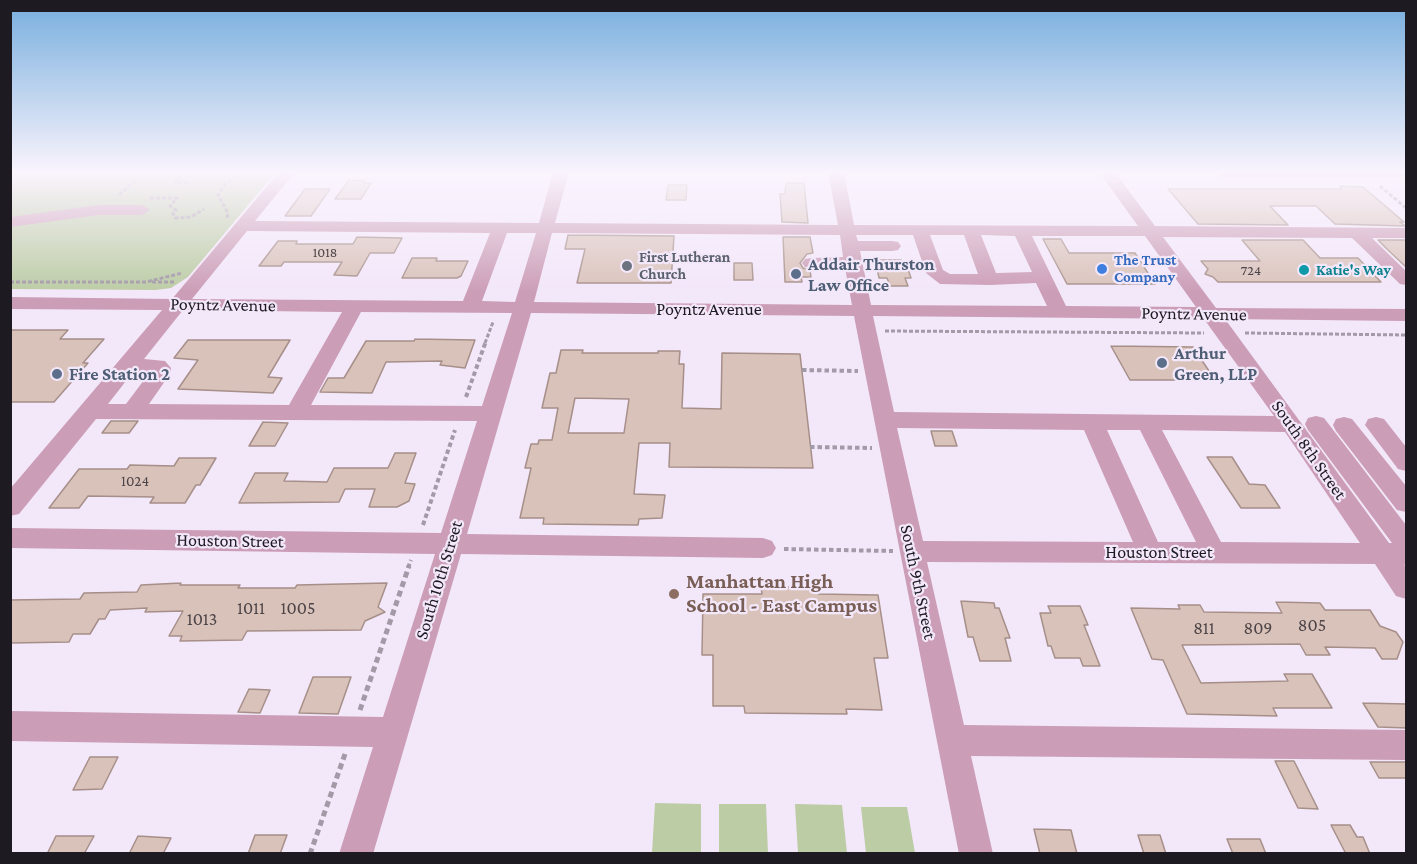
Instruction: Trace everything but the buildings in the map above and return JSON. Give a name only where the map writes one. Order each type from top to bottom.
[{"type":"street","points":[[10,222],[82,212]]},
{"type":"street","points":[[10,507],[176,304],[234,224],[246,212]]},
{"type":"street","name":"South 10th Street","points":[[356,854],[490,414],[511,308],[549,212]]},
{"type":"street","name":"South 9th Street","points":[[844,212],[874,371],[976,854]]},
{"type":"street","name":"South 8th Street","points":[[1136,212],[1209,323],[1394,554],[1407,588]]},
{"type":"street","points":[[234,224],[545,227],[851,246],[892,246]]},
{"type":"street","points":[[470,307],[501,227]]},
{"type":"street","points":[[920,230],[935,273],[946,280],[1043,277]]},
{"type":"street","points":[[811,263],[851,246],[920,230],[970,230],[1024,238],[1407,233]]},
{"type":"street","points":[[970,230],[990,280]]},
{"type":"street","points":[[1356,232],[1407,280]]},
{"type":"street","points":[[1024,238],[1059,312]]},
{"type":"street","points":[[946,280],[957,311]]},
{"type":"street","name":"Poyntz Avenue","points":[[10,303],[1059,312],[1209,323],[1407,315]]},
{"type":"street","points":[[296,412],[355,306]]},
{"type":"street","points":[[127,365],[161,368],[160,374],[132,411]]},
{"type":"street","points":[[89,411],[490,414]]},
{"type":"street","points":[[885,420],[1291,424]]},
{"type":"street","points":[[1092,422],[1150,552]]},
{"type":"street","points":[[1147,423],[1214,553]]},
{"type":"street","points":[[1330,424],[1407,503]]},
{"type":"street","points":[[1330,424],[1407,518]]},
{"type":"street","points":[[1330,424],[1407,531]]},
{"type":"street","points":[[1330,424],[1407,543]]},
{"type":"street","points":[[1376,425],[1407,463]]},
{"type":"street","name":"Houston Street","points":[[10,538],[763,548]]},
{"type":"street","name":"Houston Street","points":[[912,551],[1394,554]]},
{"type":"street","points":[[10,726],[393,732]]},
{"type":"street","points":[[951,740],[1407,745]]},
{"type":"path","points":[[228,212],[234,224]]},
{"type":"path","points":[[146,282],[186,272]]},
{"type":"path","points":[[10,282],[182,283]]},
{"type":"path","points":[[310,854],[460,414],[511,308]]},
{"type":"path","points":[[886,331],[1209,323]]},
{"type":"path","points":[[1241,333],[1407,334]]},
{"type":"path","points":[[802,370],[874,371]]},
{"type":"path","points":[[810,447],[890,448]]},
{"type":"path","points":[[763,548],[912,551]]},
{"type":"green space","points":[[11,212],[242,212],[188,277],[171,288],[156,290],[11,289]]},
{"type":"green space","points":[[655,803],[701,804],[701,853],[652,853]]},
{"type":"green space","points":[[719,804],[766,804],[768,853],[719,853]]},
{"type":"green space","points":[[795,804],[842,805],[847,853],[798,853]]},
{"type":"green space","points":[[861,807],[907,807],[915,853],[866,853]]},
{"type":"place","name":"First Lutheran Church","points":[[627,266]]},
{"type":"place","name":"The Trust Company","points":[[1102,269]]},
{"type":"place","name":"Katie's Way","points":[[1304,270]]},
{"type":"place","name":"Addair Thurston Law Office","points":[[796,274]]},
{"type":"place","name":"Arthur Green, LLP","points":[[1162,363]]},
{"type":"place","name":"Fire Station 2","points":[[57,374]]},
{"type":"place","name":"Manhattan High School - East Campus","points":[[674,594]]}]
